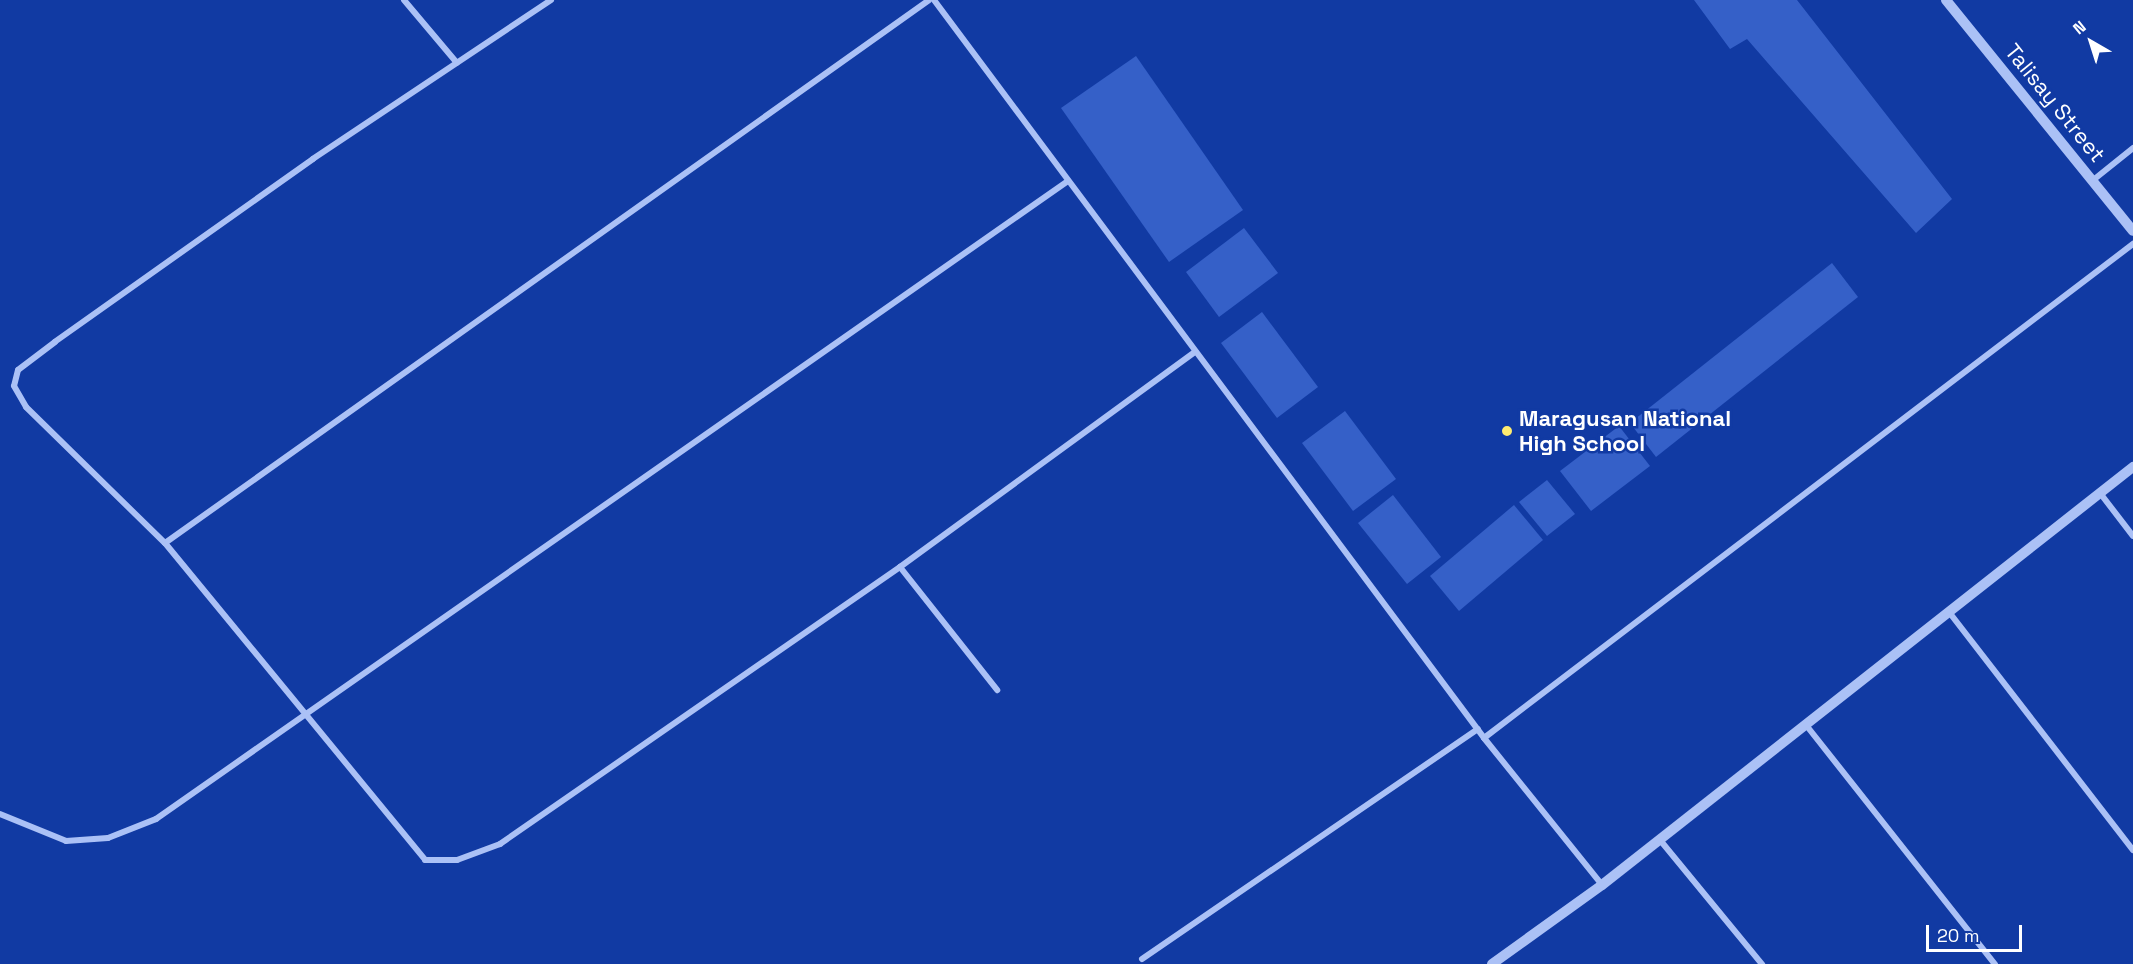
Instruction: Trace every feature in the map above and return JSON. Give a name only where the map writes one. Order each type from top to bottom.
[{"type":"street","points":[[404,0],[458,63]]},
{"type":"street","points":[[551,0],[313,159],[18,370],[14,386],[26,407],[165,543],[404,840],[425,860],[457,860],[509,838],[900,567],[1194,353]]},
{"type":"street","points":[[165,543],[929,0]]},
{"type":"street","points":[[934,0],[1194,353],[1484,738],[1602,885]]},
{"type":"street","name":"Talisay Street","points":[[1946,0],[2133,231]]},
{"type":"street","points":[[2092,181],[2133,148]]},
{"type":"street","points":[[0,814],[66,842],[108,838],[156,819],[1068,181]]},
{"type":"street","points":[[1484,738],[2133,244]]},
{"type":"street","points":[[1492,964],[1602,885],[2133,467]]},
{"type":"street","points":[[2100,493],[2133,536]]},
{"type":"street","points":[[900,567],[997,690]]},
{"type":"street","points":[[1949,612],[2133,850]]},
{"type":"street","points":[[1806,725],[1995,964]]},
{"type":"street","points":[[1142,959],[1478,729]]},
{"type":"street","points":[[1660,840],[1762,964]]},
{"type":"building","points":[[1694,0],[1797,0],[1952,199],[1916,233],[1747,39],[1730,49]]},
{"type":"building","points":[[1136,56],[1243,210],[1169,262],[1061,108]]},
{"type":"building","points":[[1244,228],[1278,273],[1219,317],[1186,272]]},
{"type":"building","points":[[1832,263],[1858,297],[1656,457],[1630,423]]},
{"type":"building","points":[[1262,312],[1318,387],[1277,418],[1221,343]]},
{"type":"building","points":[[1345,411],[1396,479],[1353,511],[1302,443]]},
{"type":"building","points":[[1619,426],[1650,466],[1591,511],[1560,471]]},
{"type":"building","points":[[1547,480],[1575,514],[1547,536],[1519,502]]},
{"type":"building","points":[[1393,495],[1441,557],[1407,584],[1358,523]]},
{"type":"building","points":[[1514,505],[1543,540],[1459,611],[1430,576]]},
{"type":"place","name":"Maragusan National High School","points":[[1507,431]]}]
